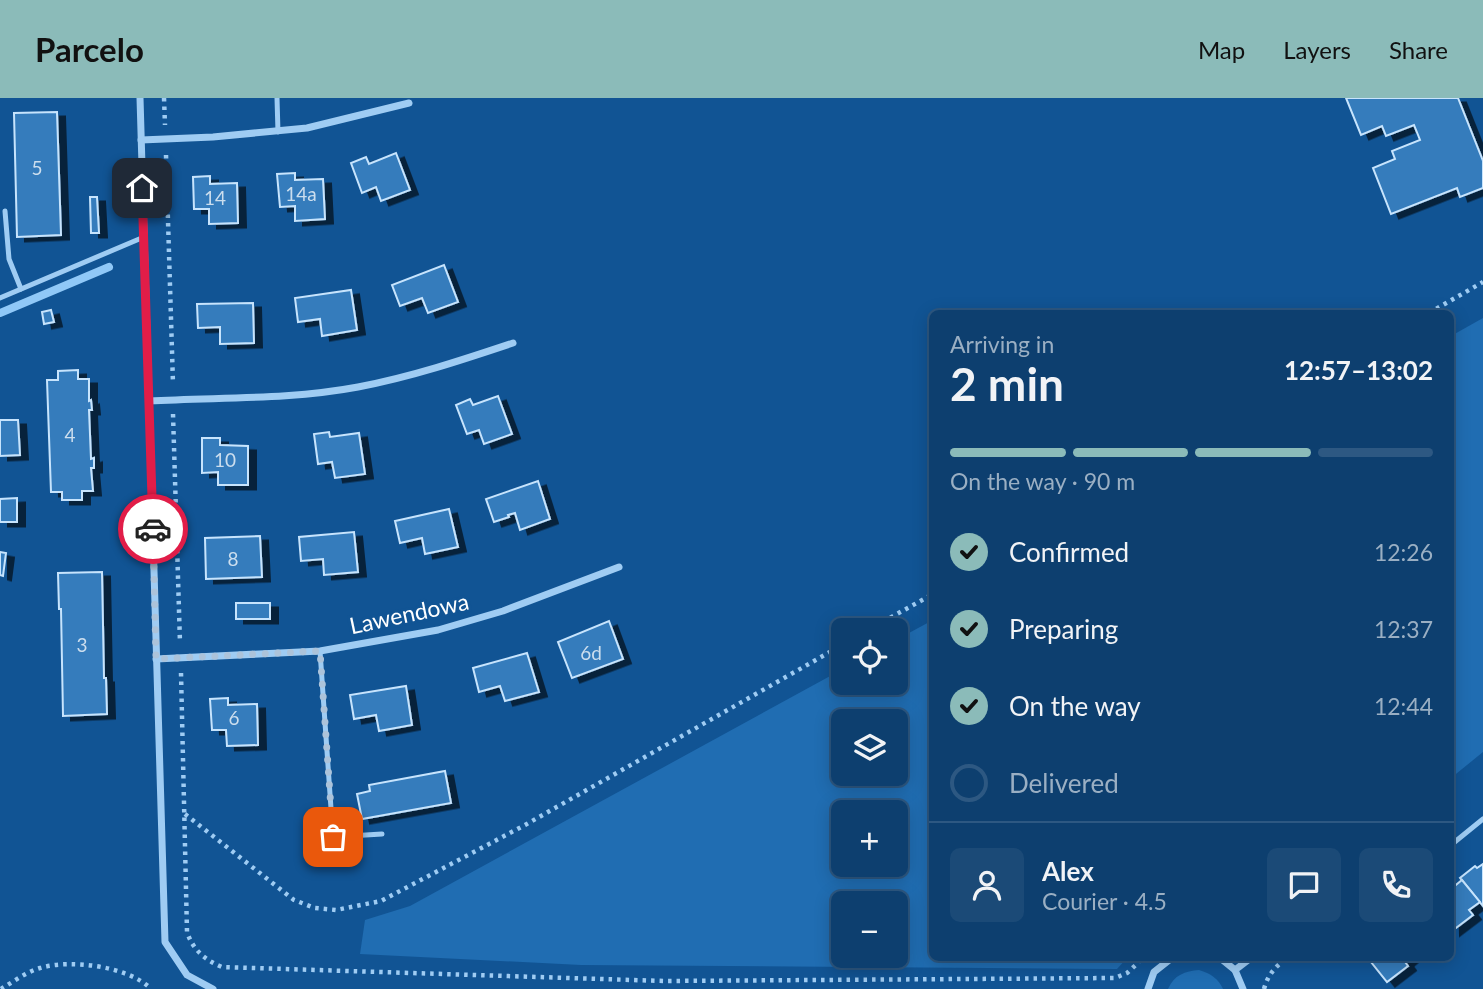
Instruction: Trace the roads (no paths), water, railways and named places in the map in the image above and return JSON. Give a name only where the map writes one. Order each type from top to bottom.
[{"type":"street","points":[[140,98],[165,942],[187,975],[214,989]]},
{"type":"street","points":[[141,139],[278,132],[340,121],[409,103]]},
{"type":"street","points":[[149,401],[281,396],[356,388],[435,370],[513,343]]},
{"type":"street","name":"Lawendowa","points":[[156,659],[320,651],[438,629],[503,611],[619,567]]},
{"type":"street","points":[[1148,989],[1154,972],[1168,961]]},
{"type":"street","points":[[1224,961],[1235,970],[1243,989]]},
{"type":"street","points":[[1235,970],[1247,961]]},
{"type":"lane","points":[[277,98],[278,132]]},
{"type":"lane","points":[[5,211],[9,259],[21,289]]},
{"type":"lane","points":[[0,298],[144,237]]},
{"type":"lane","points":[[320,651],[333,837],[383,834]]},
{"type":"lane","points":[[1454,843],[1483,819]]},
{"type":"waterway","points":[[0,313],[109,267]]}]
